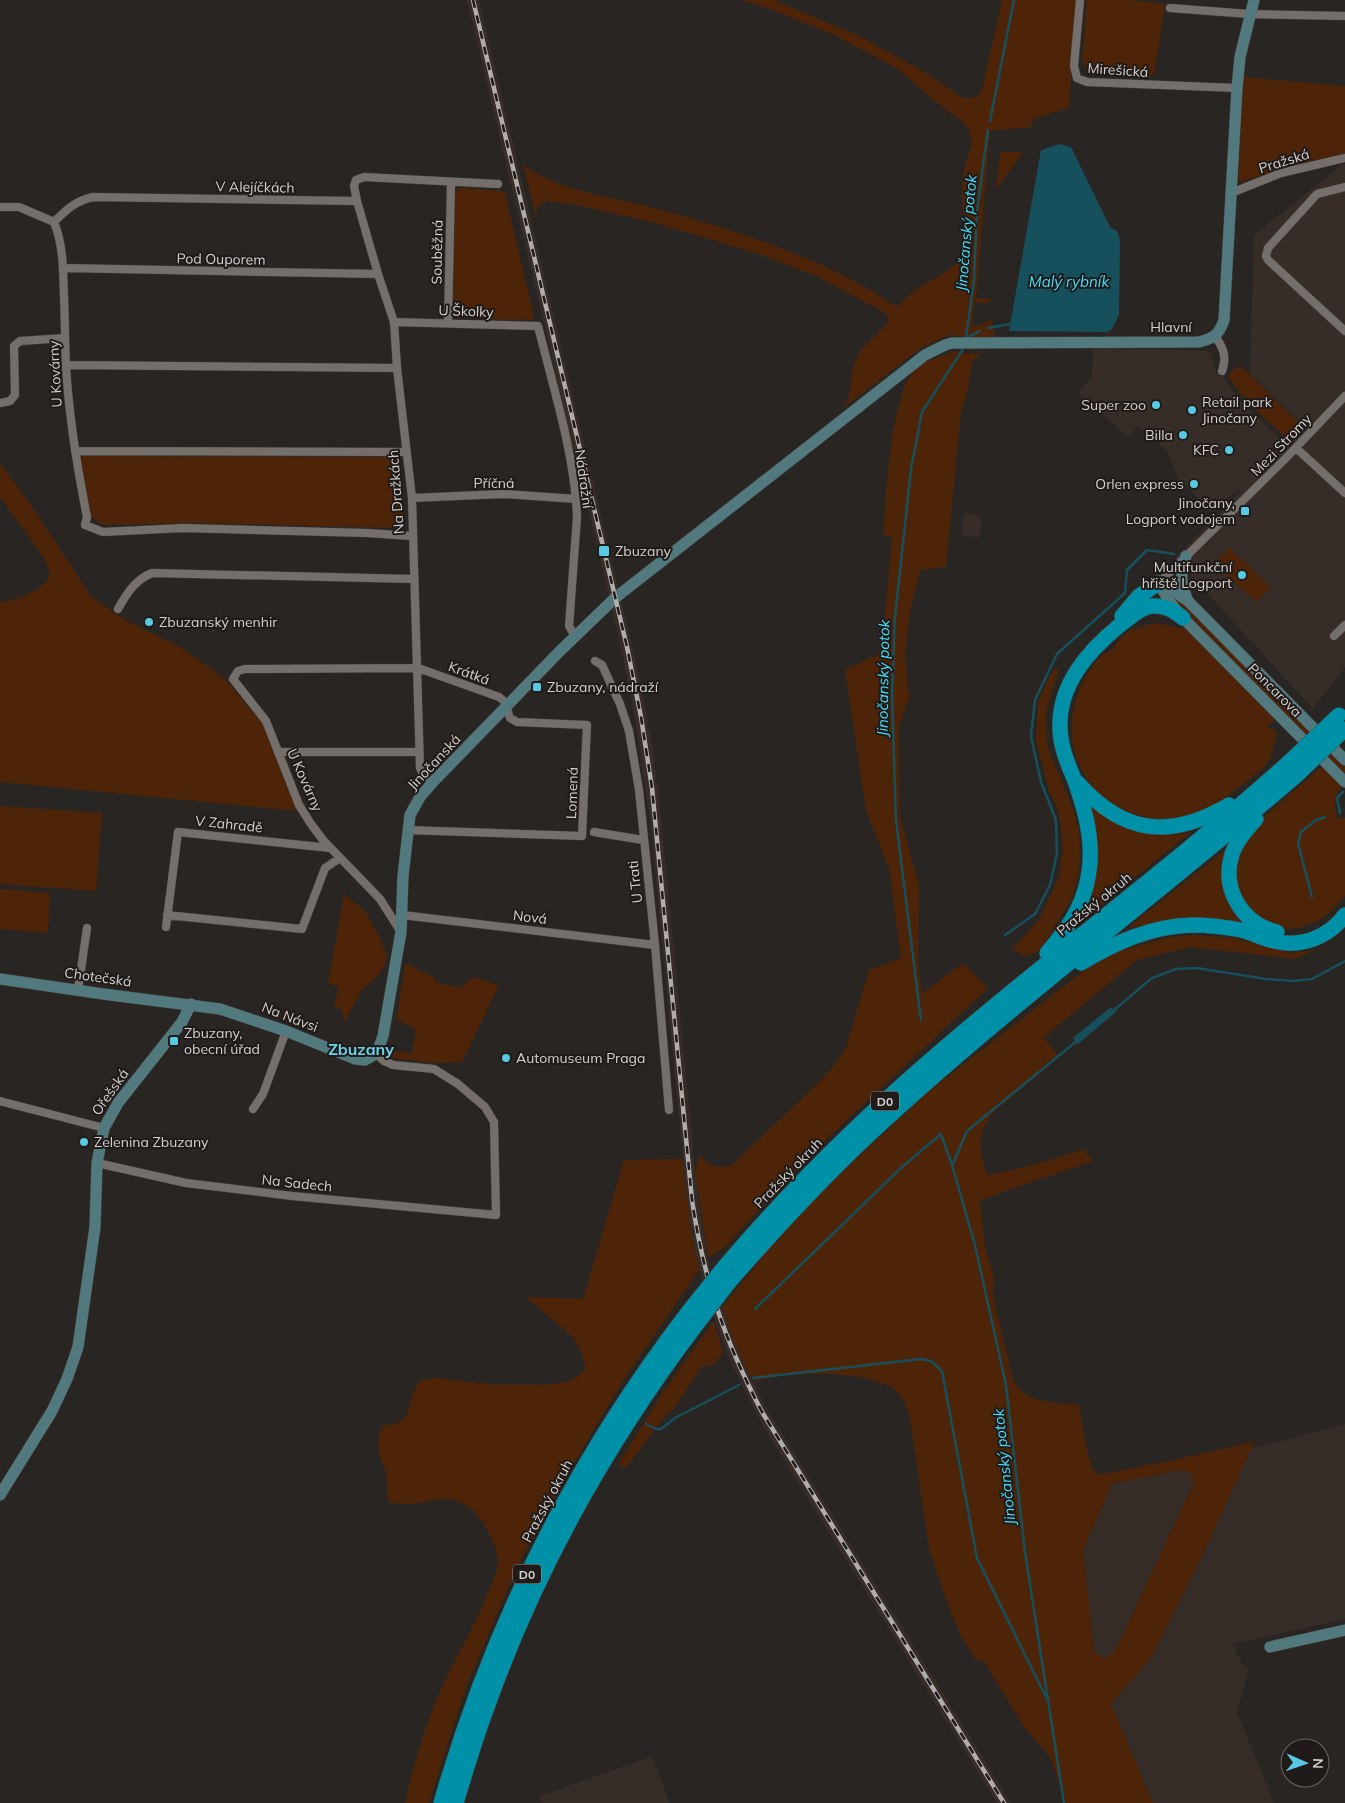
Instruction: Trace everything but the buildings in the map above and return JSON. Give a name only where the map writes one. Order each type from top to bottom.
[{"type":"highway","points":[[1131,617],[1151,596],[1159,583]]},
{"type":"highway","points":[[1110,634],[1132,603],[1159,583]]},
{"type":"highway","points":[[1018,986],[1066,932],[1078,912],[1084,896],[1090,864],[1089,836],[1083,806],[1065,758],[1060,736],[1061,714],[1068,686],[1079,666],[1110,634],[1144,608],[1157,606],[1169,609],[1183,618]]},
{"type":"highway","name":"Pražský okruh","points":[[456,1803],[492,1693],[550,1559],[589,1486],[622,1431],[655,1381],[730,1281],[784,1220],[853,1150],[935,1075],[1210,849],[1293,768],[1342,712]]},
{"type":"highway","name":"Pražský okruh","points":[[441,1803],[461,1736],[488,1663],[542,1543],[577,1478],[644,1372],[726,1265],[781,1203],[846,1137],[922,1067],[1265,783],[1293,768],[1345,729]]},
{"type":"highway","points":[[1293,768],[1236,847],[1229,869],[1233,896],[1242,910],[1256,923],[1271,930],[1286,933],[1316,927],[1326,921],[1345,903]]},
{"type":"highway","points":[[1074,778],[1092,798],[1117,816],[1137,824],[1159,827],[1184,825],[1203,819],[1265,783]]},
{"type":"highway","points":[[1039,988],[1107,948],[1154,930],[1192,925],[1211,926],[1242,930],[1276,942],[1297,943],[1326,933],[1345,915]]},
{"type":"street","name":"Mirešická","points":[[1080,0],[1074,66],[1077,78],[1087,82],[1237,88]]},
{"type":"street","points":[[1222,371],[1225,356],[1222,347],[1215,337],[1224,320],[1230,193],[1240,57],[1249,14],[1254,0]]},
{"type":"street","points":[[1170,8],[1249,14],[1345,16]]},
{"type":"street","name":"Pražská","points":[[1230,193],[1281,173],[1345,158]]},
{"type":"street","points":[[357,201],[354,186],[356,180],[364,177],[498,184]]},
{"type":"street","name":"Souběžná","points":[[448,323],[451,182]]},
{"type":"street","points":[[1345,187],[1318,194],[1268,248],[1266,256],[1268,260],[1345,331]]},
{"type":"street","name":"V Alejíčkách","points":[[54,222],[77,202],[102,196],[357,201]]},
{"type":"street","name":"Na Dražkách","points":[[357,201],[394,322],[397,368],[412,498],[418,668],[418,752],[420,768],[424,776],[432,783]]},
{"type":"street","points":[[0,207],[19,207],[54,222]]},
{"type":"street","name":"U Kovárny","points":[[54,222],[64,260],[66,365],[74,451],[86,517],[85,525],[103,532],[183,528],[412,536]]},
{"type":"street","name":"Pod Ouporem","points":[[64,268],[378,274]]},
{"type":"street","name":"U Školky","points":[[394,322],[538,326]]},
{"type":"street","name":"Nádražní","points":[[538,326],[571,463],[576,499],[577,517],[569,626],[575,636]]},
{"type":"street","name":"Hlavní","points":[[634,583],[925,355],[944,345],[952,343],[1198,342],[1215,337]]},
{"type":"street","points":[[0,403],[10,401],[15,395],[14,346],[20,341],[65,338]]},
{"type":"street","points":[[66,365],[397,368]]},
{"type":"street","name":"Mezi Stromy","points":[[1159,583],[1296,448],[1345,396]]},
{"type":"street","points":[[1296,448],[1345,493]]},
{"type":"street","points":[[74,451],[406,452]]},
{"type":"street","name":"Příčná","points":[[412,498],[503,494],[576,499]]},
{"type":"street","points":[[1186,556],[1181,581],[1188,600]]},
{"type":"street","points":[[118,609],[141,577],[152,573],[414,579]]},
{"type":"street","name":"Jinočanská","points":[[376,1053],[383,1036],[401,932],[407,830],[410,815],[415,804],[432,783],[575,636],[615,598],[634,583]]},
{"type":"street","name":"Poncarova","points":[[1159,583],[1188,600],[1345,760]]},
{"type":"street","name":"Poncarova","points":[[1159,583],[1169,601],[1183,618],[1345,782]]},
{"type":"street","points":[[1334,636],[1345,625]]},
{"type":"street","name":"U Trati","points":[[595,660],[602,665],[620,704],[629,731],[639,790],[669,1110]]},
{"type":"street","name":"U Kovárny","points":[[401,932],[380,899],[322,840],[299,805],[266,721],[233,679],[238,671],[245,669],[418,668]]},
{"type":"street","name":"Krátká","points":[[418,668],[499,697],[504,701],[506,708]]},
{"type":"street","name":"Lomená","points":[[407,830],[582,836],[587,725],[517,722],[510,718],[506,708]]},
{"type":"street","points":[[278,752],[418,752]]},
{"type":"street","name":"V Zahradě","points":[[166,927],[178,832],[330,848]]},
{"type":"street","points":[[594,832],[643,840]]},
{"type":"street","points":[[167,915],[302,929],[325,868],[340,858]]},
{"type":"street","name":"Nová","points":[[402,915],[655,945]]},
{"type":"street","points":[[78,990],[87,928]]},
{"type":"street","name":"Chotečská","points":[[0,979],[191,1004]]},
{"type":"street","name":"Na Návsi","points":[[191,1004],[230,1011],[355,1059],[365,1060],[376,1053]]},
{"type":"street","name":"Ořešská","points":[[0,1495],[52,1411],[67,1379],[78,1347],[95,1227],[97,1163],[104,1128],[118,1103],[182,1022],[191,1004]]},
{"type":"street","points":[[253,1109],[263,1094],[286,1031]]},
{"type":"street","name":"Na Sadech","points":[[97,1163],[186,1183],[292,1196],[496,1215],[494,1122],[485,1107],[458,1084],[434,1069],[393,1066],[376,1053]]},
{"type":"street","points":[[0,1101],[104,1128]]},
{"type":"street","points":[[1270,1647],[1345,1630]]},
{"type":"shaded area","points":[[467,0],[479,0],[640,680],[653,749],[662,827],[698,1199],[706,1251],[717,1292],[740,1355],[767,1409],[1011,1803],[997,1803],[772,1441],[729,1359],[706,1295],[695,1253],[687,1201],[651,828],[635,718],[621,648]]},
{"type":"shaded area","points":[[740,0],[774,0],[857,35],[925,72],[963,98],[977,97],[982,89],[1002,0],[1076,0],[1069,108],[1033,119],[1031,127],[990,131],[976,298],[990,299],[990,303],[974,303],[972,326],[979,326],[991,319],[995,337],[979,338],[949,335],[921,348],[843,408],[849,397],[853,366],[860,351],[887,324],[888,316],[880,310],[816,276],[762,255],[652,222],[576,205],[547,201],[537,207],[537,221],[523,164],[537,174],[571,188],[662,210],[784,249],[842,275],[897,307],[914,290],[953,267],[965,248],[962,195],[963,173],[972,143],[969,130],[963,122],[933,100],[898,69],[834,35],[770,9]]},
{"type":"shaded area","points":[[1087,0],[1128,0],[1165,4],[1154,75],[1090,73],[1082,61]]},
{"type":"shaded area","points":[[1243,77],[1345,86],[1345,153],[1280,169],[1238,183]]},
{"type":"shaded area","points":[[1000,152],[1023,152],[996,190]]},
{"type":"shaded area","points":[[1345,164],[1345,667],[1313,709],[1175,558],[1241,491],[1234,492],[1212,513],[1178,478],[1168,452],[1138,426],[1128,437],[1078,393],[1092,376],[1093,348],[1207,351],[1211,354],[1216,372],[1221,377],[1223,376],[1239,400],[1279,437],[1282,451],[1302,425],[1250,373],[1254,235]]},
{"type":"shaded area","points":[[460,188],[502,191],[505,193],[534,317],[532,320],[457,318],[453,315],[455,192]]},
{"type":"shaded area","points":[[952,352],[982,354],[972,361],[968,389],[961,412],[946,567],[920,570],[910,611],[905,654],[909,698],[899,726],[900,816],[919,886],[918,963],[922,994],[963,963],[988,988],[803,1161],[724,1248],[708,1258],[695,1171],[700,1155],[714,1166],[732,1165],[819,1082],[846,1048],[869,970],[901,958],[889,868],[866,811],[845,670],[882,652],[892,537],[883,535],[891,446],[901,399],[908,380],[917,367]]},
{"type":"shaded area","points":[[1238,366],[1246,371],[1304,428],[1291,442],[1257,411],[1234,385],[1228,375]]},
{"type":"shaded area","points":[[85,456],[395,457],[398,460],[404,525],[400,528],[195,523],[106,525],[97,522],[91,515],[80,462],[81,458]]},
{"type":"shaded area","points":[[0,463],[33,508],[91,596],[121,618],[184,649],[227,681],[253,713],[262,719],[298,811],[0,782],[0,603],[22,597],[38,589],[47,581],[50,575],[46,561],[0,497]]},
{"type":"shaded area","points":[[964,513],[982,516],[979,538],[961,535]]},
{"type":"shaded area","name":"Multifunkční hřiště Logport","points":[[1229,548],[1271,587],[1256,602],[1214,564]]},
{"type":"shaded area","points":[[1178,600],[1181,600],[1345,766],[1345,775],[1177,604]]},
{"type":"shaded area","points":[[1155,623],[1190,630],[1275,720],[1267,727],[1276,731],[1277,734],[1268,762],[1249,780],[1204,810],[1196,814],[1170,820],[1148,818],[1135,814],[1117,806],[1102,796],[1090,783],[1081,768],[1075,752],[1072,734],[1077,697],[1084,680],[1094,664],[1102,655],[1112,650],[1127,633]]},
{"type":"shaded area","points":[[1055,668],[1059,669],[1046,711],[1047,746],[1075,814],[1080,840],[1079,870],[1073,896],[1046,941],[1037,952],[1025,956],[1012,949],[1039,920],[1059,877],[1063,848],[1061,824],[1056,805],[1049,791],[1036,741],[1038,702]]},
{"type":"shaded area","points":[[1322,766],[1342,786],[1337,794],[1335,805],[1337,818],[1342,819],[1345,817],[1345,896],[1328,914],[1316,922],[1297,928],[1286,929],[1273,926],[1249,912],[1236,886],[1236,858],[1248,835],[1264,817]]},
{"type":"shaded area","points":[[1089,804],[1106,818],[1135,831],[1156,835],[1190,833],[1078,923],[1077,922]]},
{"type":"shaded area","points":[[0,806],[102,813],[96,891],[0,884]]},
{"type":"shaded area","points":[[1224,851],[1222,881],[1226,899],[1230,908],[1243,924],[1156,922],[1131,928],[1131,925]]},
{"type":"shaded area","points":[[0,889],[50,893],[48,933],[0,929]]},
{"type":"shaded area","points":[[344,894],[365,911],[379,936],[387,958],[381,972],[361,991],[344,1023],[342,1010],[334,1007],[339,987],[328,983]]},
{"type":"shaded area","points":[[1192,935],[1234,938],[1291,953],[1316,950],[1295,959],[1191,947],[1137,960],[1044,1037],[1059,1057],[992,1114],[981,1136],[982,1159],[987,1175],[1030,1166],[1084,1149],[1093,1161],[980,1201],[985,1246],[994,1278],[993,1296],[1013,1379],[1018,1387],[1024,1393],[1040,1400],[1077,1404],[1079,1406],[1088,1455],[1092,1465],[1090,1466],[1099,1475],[1255,1441],[1203,1554],[1151,1658],[1111,1704],[1153,1803],[1065,1803],[1051,1758],[1024,1727],[983,1660],[976,1661],[961,1636],[949,1608],[929,1549],[910,1419],[906,1405],[901,1397],[891,1387],[862,1377],[807,1374],[789,1375],[758,1381],[749,1375],[722,1307],[806,1202],[855,1160],[929,1091],[1086,969],[1122,950],[1166,938]],"holes":[[[1182,1470],[1190,1473],[1193,1477],[1193,1484],[1116,1649],[1106,1658],[1097,1655],[1094,1651],[1083,1550],[1112,1484]]]},
{"type":"shaded area","points":[[405,963],[433,977],[438,983],[460,988],[473,977],[499,985],[462,1062],[436,1063],[392,1058],[390,1050],[412,1054],[416,1030],[397,1019]]},
{"type":"shaded area","points":[[682,1159],[692,1236],[699,1270],[621,1384],[555,1495],[518,1565],[466,1687],[429,1803],[405,1803],[430,1715],[483,1604],[498,1563],[495,1548],[488,1531],[483,1522],[466,1505],[446,1499],[411,1504],[388,1502],[386,1471],[378,1447],[379,1433],[383,1426],[400,1422],[406,1416],[419,1381],[436,1378],[495,1385],[555,1384],[578,1376],[586,1368],[574,1338],[526,1297],[583,1299],[624,1160]]},
{"type":"shaded area","points":[[714,1321],[723,1353],[713,1365],[702,1366],[673,1410],[665,1416],[629,1464],[626,1467],[620,1467],[619,1463],[663,1392]]},
{"type":"shaded area","points":[[1345,1424],[1345,1619],[1233,1644],[1242,1664],[1249,1670],[1237,1712],[1274,1803],[1153,1803],[1111,1704],[1151,1658],[1207,1546],[1250,1449]]},
{"type":"shaded area","points":[[1182,1470],[1190,1473],[1193,1477],[1193,1484],[1116,1649],[1106,1658],[1097,1655],[1094,1651],[1083,1550],[1112,1484]]},
{"type":"shaded area","points":[[652,1756],[670,1803],[543,1803],[540,1796]]},
{"type":"water","name":"Malý rybník","points":[[1059,144],[1071,147],[1110,227],[1117,231],[1120,240],[1119,315],[1112,329],[1107,332],[1009,331],[1041,150]]},
{"type":"water","points":[[1111,1007],[1116,1012],[1078,1044],[1073,1038]]},
{"type":"waterway","name":"Jinočanský potok","points":[[990,121],[1014,0]]},
{"type":"waterway","name":"Jinočanský potok","points":[[966,338],[974,281],[977,211],[988,130]]},
{"type":"waterway","points":[[988,328],[1010,324]]},
{"type":"waterway","points":[[966,338],[980,331]]},
{"type":"waterway","name":"Jinočanský potok","points":[[921,1020],[896,820],[892,695],[895,617],[911,469],[922,412],[963,349]]},
{"type":"waterway","points":[[1005,935],[1035,914],[1050,885],[1057,853],[1056,820],[1041,782],[1031,736],[1035,700],[1057,654],[1125,593],[1127,570],[1147,550],[1174,554]]},
{"type":"waterway","points":[[1340,813],[1337,798],[1343,792]]},
{"type":"waterway","points":[[1312,897],[1298,843],[1301,832],[1316,820],[1325,817]]},
{"type":"waterway","points":[[1113,1011],[1152,978],[1176,969],[1197,968],[1266,979],[1294,981],[1312,979],[1345,961]]},
{"type":"waterway","points":[[953,1164],[967,1131],[1078,1040]]},
{"type":"waterway","name":"Jinočanský potok","points":[[755,1309],[902,1167],[941,1134],[975,1245],[1006,1385],[1025,1552],[1064,1803]]},
{"type":"waterway","points":[[753,1378],[921,1359],[931,1361],[942,1371],[977,1558],[1047,1699]]},
{"type":"waterway","points":[[646,1424],[656,1429],[661,1429],[675,1418],[739,1385]]},
{"type":"railway","points":[[473,0],[627,647],[641,717],[652,788],[692,1200],[709,1283],[726,1334],[762,1412],[1004,1803]]},
{"type":"place","name":"Super zoo","points":[[1156,405]]},
{"type":"place","name":"Retail park Jinočany","points":[[1192,410]]},
{"type":"place","name":"Billa","points":[[1183,435]]},
{"type":"place","name":"KFC","points":[[1229,450]]},
{"type":"place","name":"Orlen express","points":[[1194,484]]},
{"type":"place","name":"Jinočany, Logport vodojem","points":[[1245,511]]},
{"type":"place","name":"Zbuzany","points":[[604,551]]},
{"type":"place","name":"Multifunkční hřiště Logport","points":[[1242,575]]},
{"type":"place","name":"Zbuzanský menhir","points":[[149,622]]},
{"type":"place","name":"Zbuzany, nádraží","points":[[537,687]]},
{"type":"place","name":"Zbuzany, obecní úřad","points":[[174,1041]]},
{"type":"place","name":"Automuseum Praga","points":[[506,1058]]},
{"type":"place","name":"Zelenina Zbuzany","points":[[84,1142]]},
{"type":"district","name":"Zbuzany","points":[[361,1049]]}]
